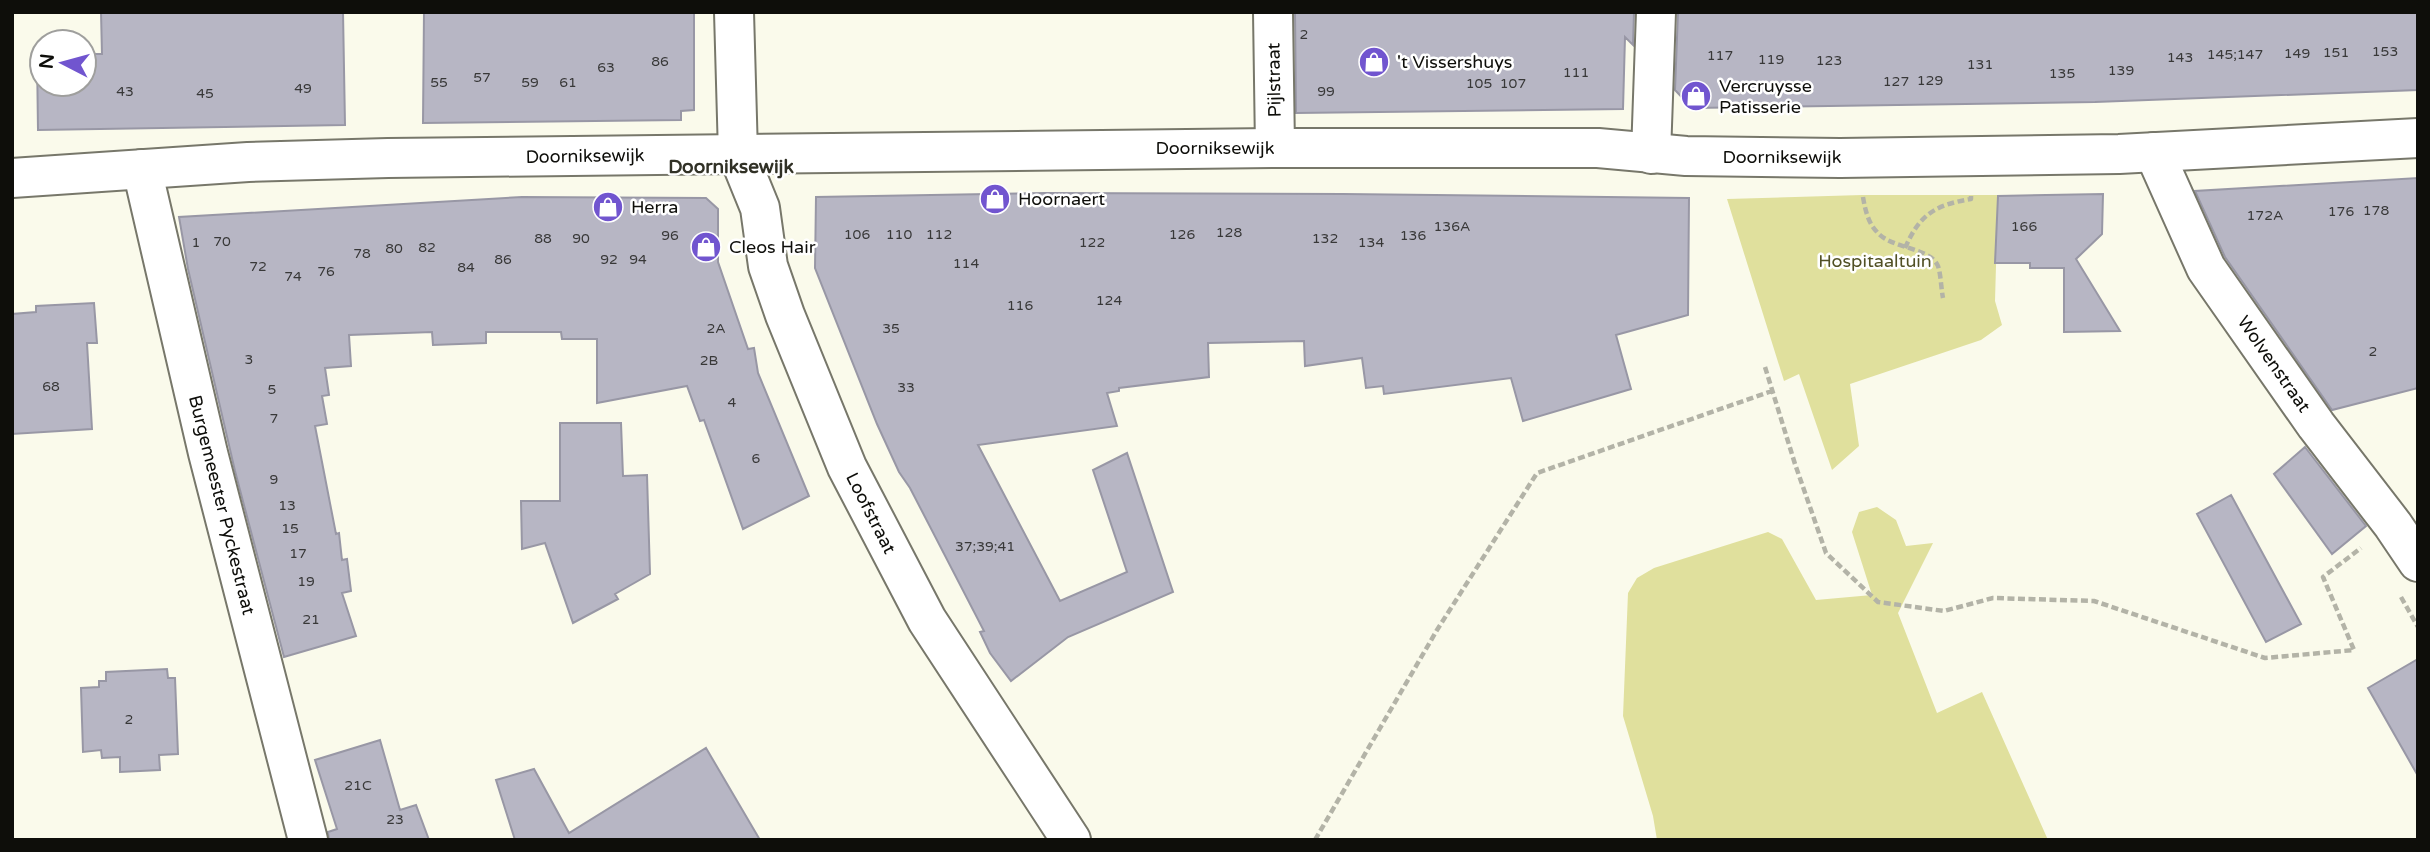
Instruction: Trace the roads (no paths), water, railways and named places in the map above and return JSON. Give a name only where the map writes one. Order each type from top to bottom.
[{"type":"main road","points":[[733,12],[738,154]]},
{"type":"main road","name":"Pijlstraat","points":[[1273,12],[1275,148]]},
{"type":"main road","points":[[1651,154],[1656,12]]},
{"type":"main road","name":"Doorniksewijk","points":[[12,178],[281,161],[388,158],[1275,148],[1598,148],[1651,154],[1753,158],[1861,158],[2154,152],[2418,138]]},
{"type":"main road","name":"Wolvenstraat","points":[[2154,152],[2206,268],[2316,425],[2418,562]]},
{"type":"main road","name":"Loofstraat","points":[[738,154],[761,208],[772,278],[847,467],[927,620],[1071,840]]},
{"type":"main road","name":"Burgemeester Pyckestraat","points":[[142,169],[208,453],[308,840]]},
{"type":"place","name":"'t Vissershuys","points":[[1374,62]]},
{"type":"place","name":"Vercruysse Patisserie","points":[[1696,96]]},
{"type":"place","name":"Hoornaert","points":[[995,199]]},
{"type":"place","name":"Herra","points":[[608,207]]},
{"type":"place","name":"Cleos Hair","points":[[706,247]]},
{"type":"district","name":"Doorniksewijk","points":[[731,166]]},
{"type":"park label","name":"Hospitaaltuin","points":[[1875,261]]}]
